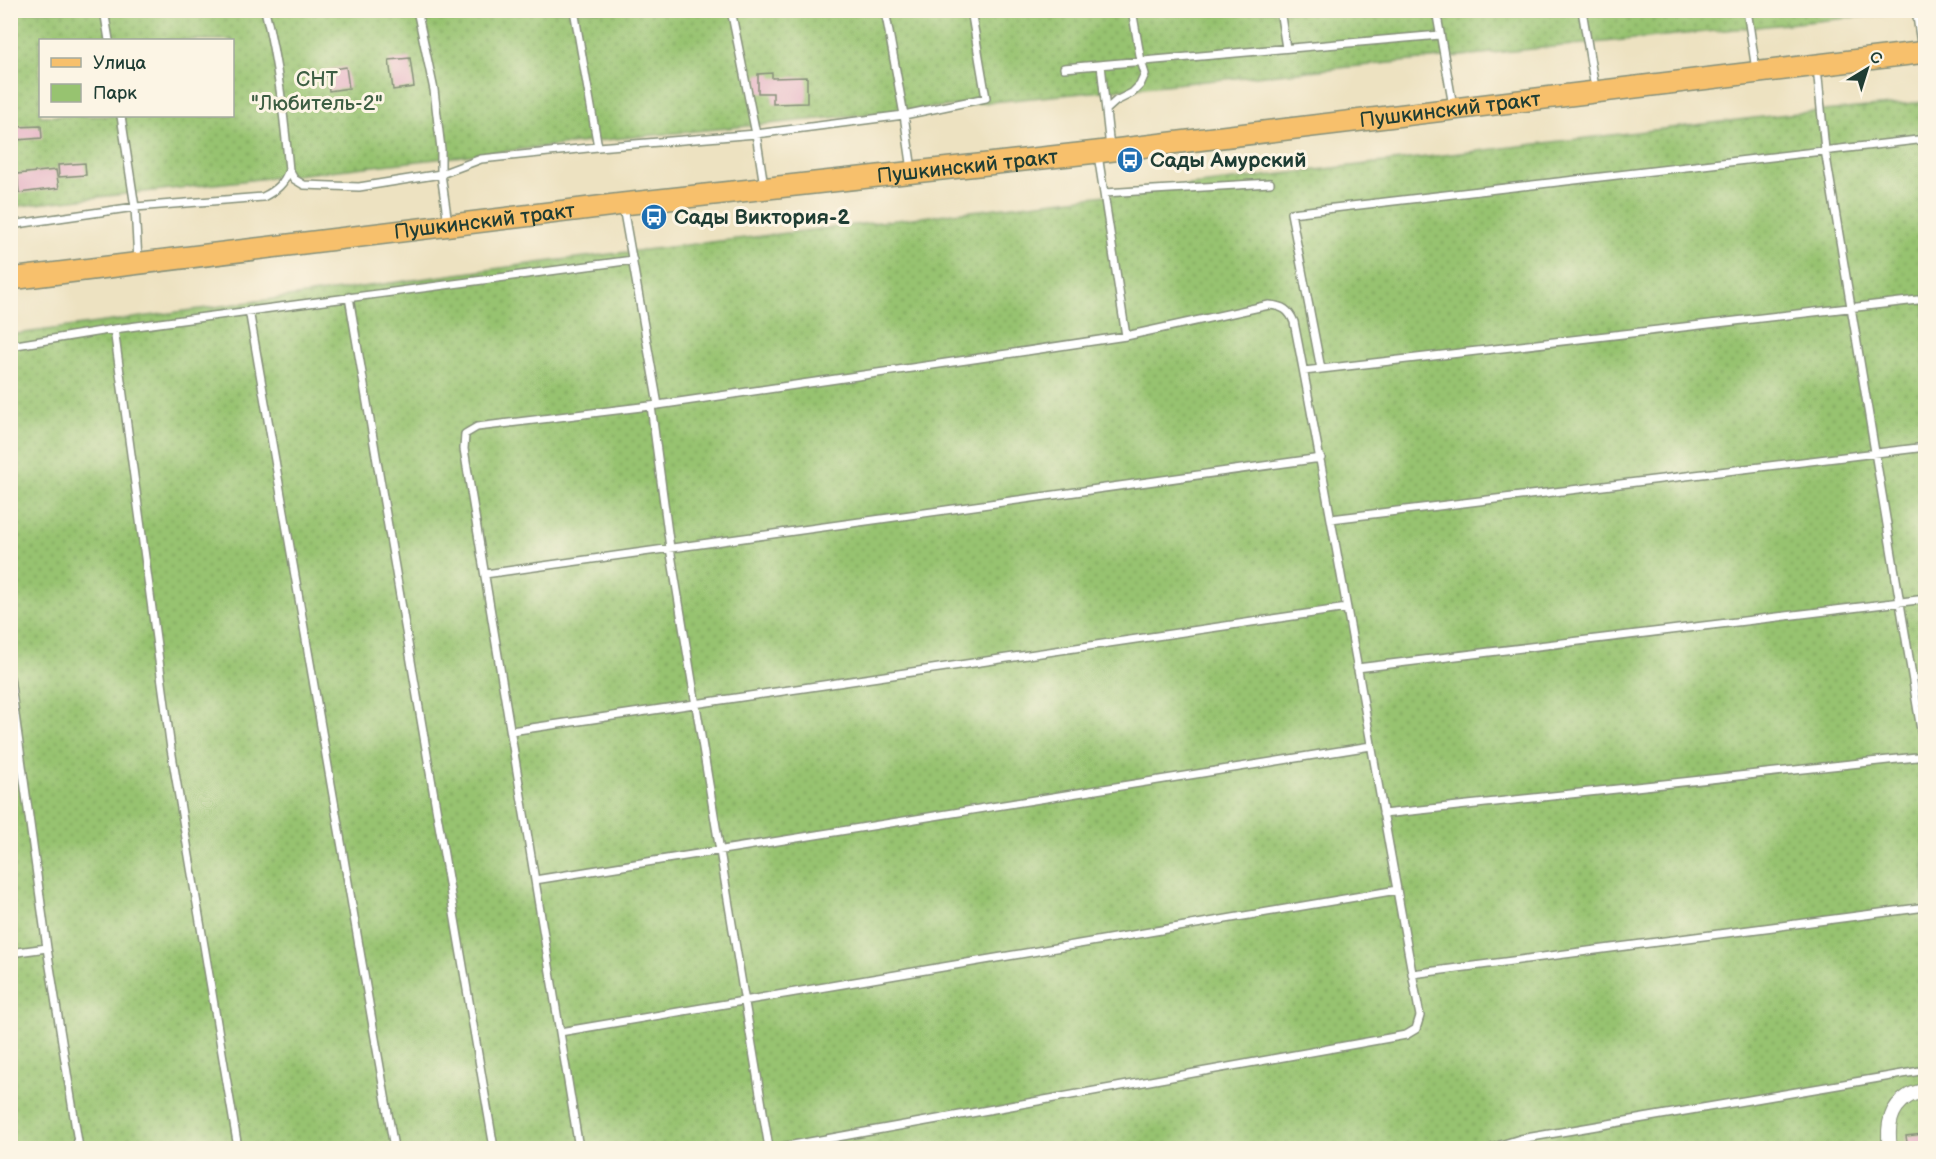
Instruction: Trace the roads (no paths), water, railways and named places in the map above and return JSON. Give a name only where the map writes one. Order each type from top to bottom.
[{"type":"main road","name":"Пушкинский тракт","points":[[10,279],[623,204],[1104,151],[1924,53]]},
{"type":"street","points":[[1890,1149],[1888,1135],[1891,1115],[1908,1096],[1926,1091]]},
{"type":"lane","points":[[104,10],[109,39]]},
{"type":"lane","points":[[265,10],[283,105],[289,170],[294,179],[304,186],[359,187],[441,174],[481,159],[756,134],[904,115],[986,98],[971,10]]},
{"type":"lane","points":[[417,10],[434,90],[448,226]]},
{"type":"lane","points":[[574,10],[598,147]]},
{"type":"lane","points":[[730,10],[756,134],[764,189]]},
{"type":"lane","points":[[885,10],[912,172]]},
{"type":"lane","points":[[1106,110],[1140,86],[1145,74],[1132,10]]},
{"type":"lane","points":[[1280,10],[1286,48]]},
{"type":"lane","points":[[1436,10],[1454,109]]},
{"type":"lane","points":[[1582,10],[1596,92]]},
{"type":"lane","points":[[1747,10],[1757,72]]},
{"type":"lane","points":[[1916,10],[1924,53]]},
{"type":"lane","points":[[1064,68],[1440,35]]},
{"type":"lane","points":[[1101,65],[1106,110],[1104,193],[1126,336]]},
{"type":"lane","points":[[1383,814],[1925,757],[1826,150],[1817,65]]},
{"type":"lane","points":[[121,117],[135,207],[139,263]]},
{"type":"lane","points":[[1321,369],[1291,213],[1926,139]]},
{"type":"lane","points":[[10,225],[135,207],[263,197],[277,190],[289,170]]},
{"type":"lane","points":[[1104,193],[1270,183]]},
{"type":"lane","points":[[623,204],[655,406],[670,548],[769,1149]]},
{"type":"lane","points":[[10,346],[249,310],[633,260]]},
{"type":"lane","points":[[349,297],[494,1149]]},
{"type":"lane","points":[[1304,371],[1926,299]]},
{"type":"lane","points":[[579,1149],[465,449],[465,434],[477,427],[655,406],[1126,336],[1269,305],[1281,306],[1290,312],[1294,322],[1321,458],[1420,1016],[1416,1029],[1406,1035],[776,1149]]},
{"type":"lane","points":[[249,310],[394,1149]]},
{"type":"lane","points":[[114,329],[171,749],[238,1149]]},
{"type":"lane","points":[[1332,519],[1926,447]]},
{"type":"lane","points":[[485,574],[1321,458]]},
{"type":"lane","points":[[1357,669],[1926,599]]},
{"type":"lane","points":[[511,731],[1347,608]]},
{"type":"lane","points":[[10,678],[47,948],[79,1149]]},
{"type":"lane","points":[[535,880],[1371,746]]},
{"type":"lane","points":[[560,1032],[1397,890]]},
{"type":"lane","points":[[1412,974],[1926,907]]},
{"type":"lane","points":[[10,953],[47,948]]},
{"type":"lane","points":[[1491,1149],[1520,1139],[1926,1070]]},
{"type":"place","name":"Сады Амурский","points":[[1130,160]]},
{"type":"place","name":"Сады Виктория-2","points":[[654,217]]},
{"type":"park label","name":"СНТ \"Любитель-2\"","points":[[317,91]]}]
